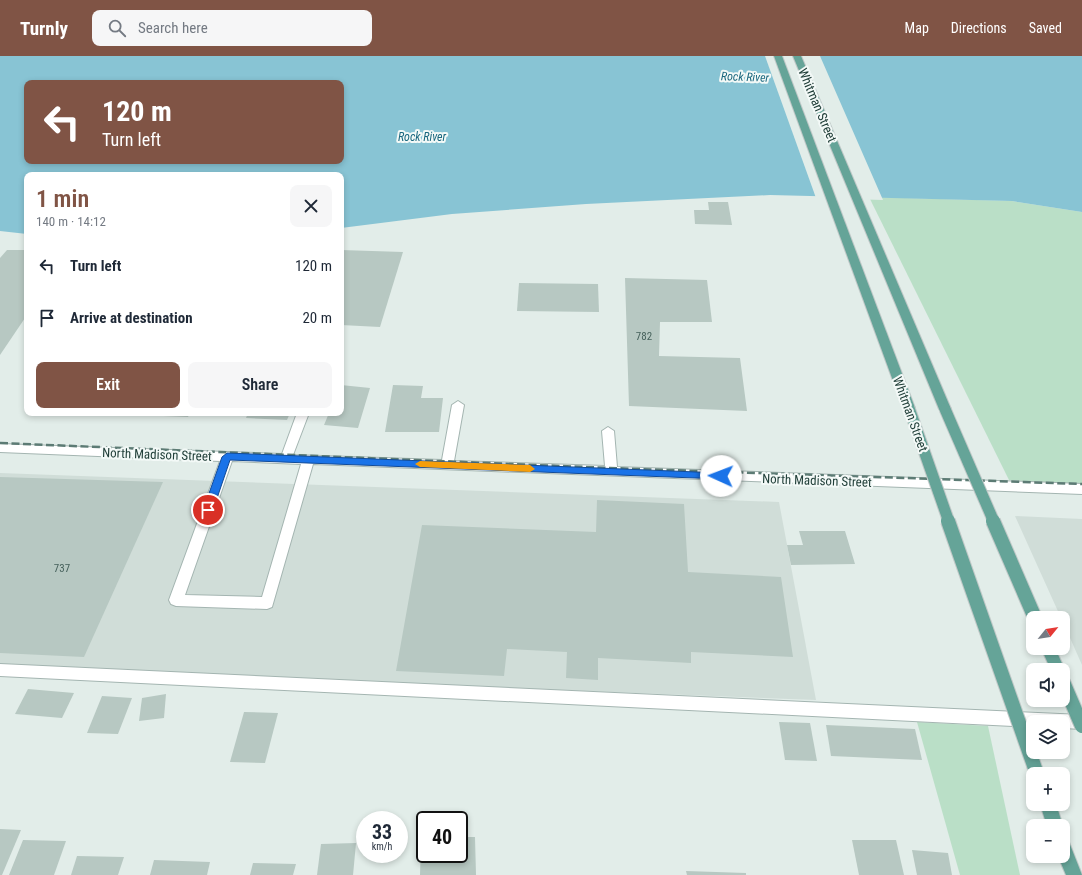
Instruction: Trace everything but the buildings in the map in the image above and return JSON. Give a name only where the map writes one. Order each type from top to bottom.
[{"type":"main road","name":"Whitman Street","points":[[778,56],[909,408],[1035,767]]},
{"type":"main road","name":"Whitman Street","points":[[798,56],[945,409],[1032,611]]},
{"type":"main road","points":[[1070,698],[1082,726]]},
{"type":"main road","points":[[1064,863],[1065,875]]},
{"type":"main road","points":[[1069,863],[1074,875]]},
{"type":"street","points":[[447,465],[458,405]]},
{"type":"street","points":[[286,459],[302,416]]},
{"type":"street","points":[[608,431],[611,472]]},
{"type":"street","name":"North Madison Street","points":[[0,448],[1082,489]]},
{"type":"street","points":[[227,457],[176,600],[267,603],[308,460]]},
{"type":"street","points":[[0,670],[1082,722]]},
{"type":"shaded area","points":[[0,473],[779,502],[816,700],[0,668]]},
{"type":"shaded area","points":[[1015,516],[1082,519],[1082,665],[1070,638],[1070,611],[1058,611]]},
{"type":"green space","points":[[869,197],[1012,201],[1082,212],[1082,484],[1009,480]]},
{"type":"green space","points":[[917,722],[988,726],[1020,875],[960,875]]},
{"type":"water","name":"Rock River","points":[[0,56],[1082,56],[1082,212],[1012,201],[770,195],[586,204],[452,214],[344,228],[344,172],[24,172],[24,234],[0,231]]},
{"type":"pier","points":[[765,56],[820,56],[883,200],[816,198]]},
{"type":"railway","points":[[0,443],[610,468],[1082,484]]},
{"type":"slow traffic","points":[[420,464],[530,469]]},
{"type":"route","points":[[208,510],[227,457],[721,476]]}]
